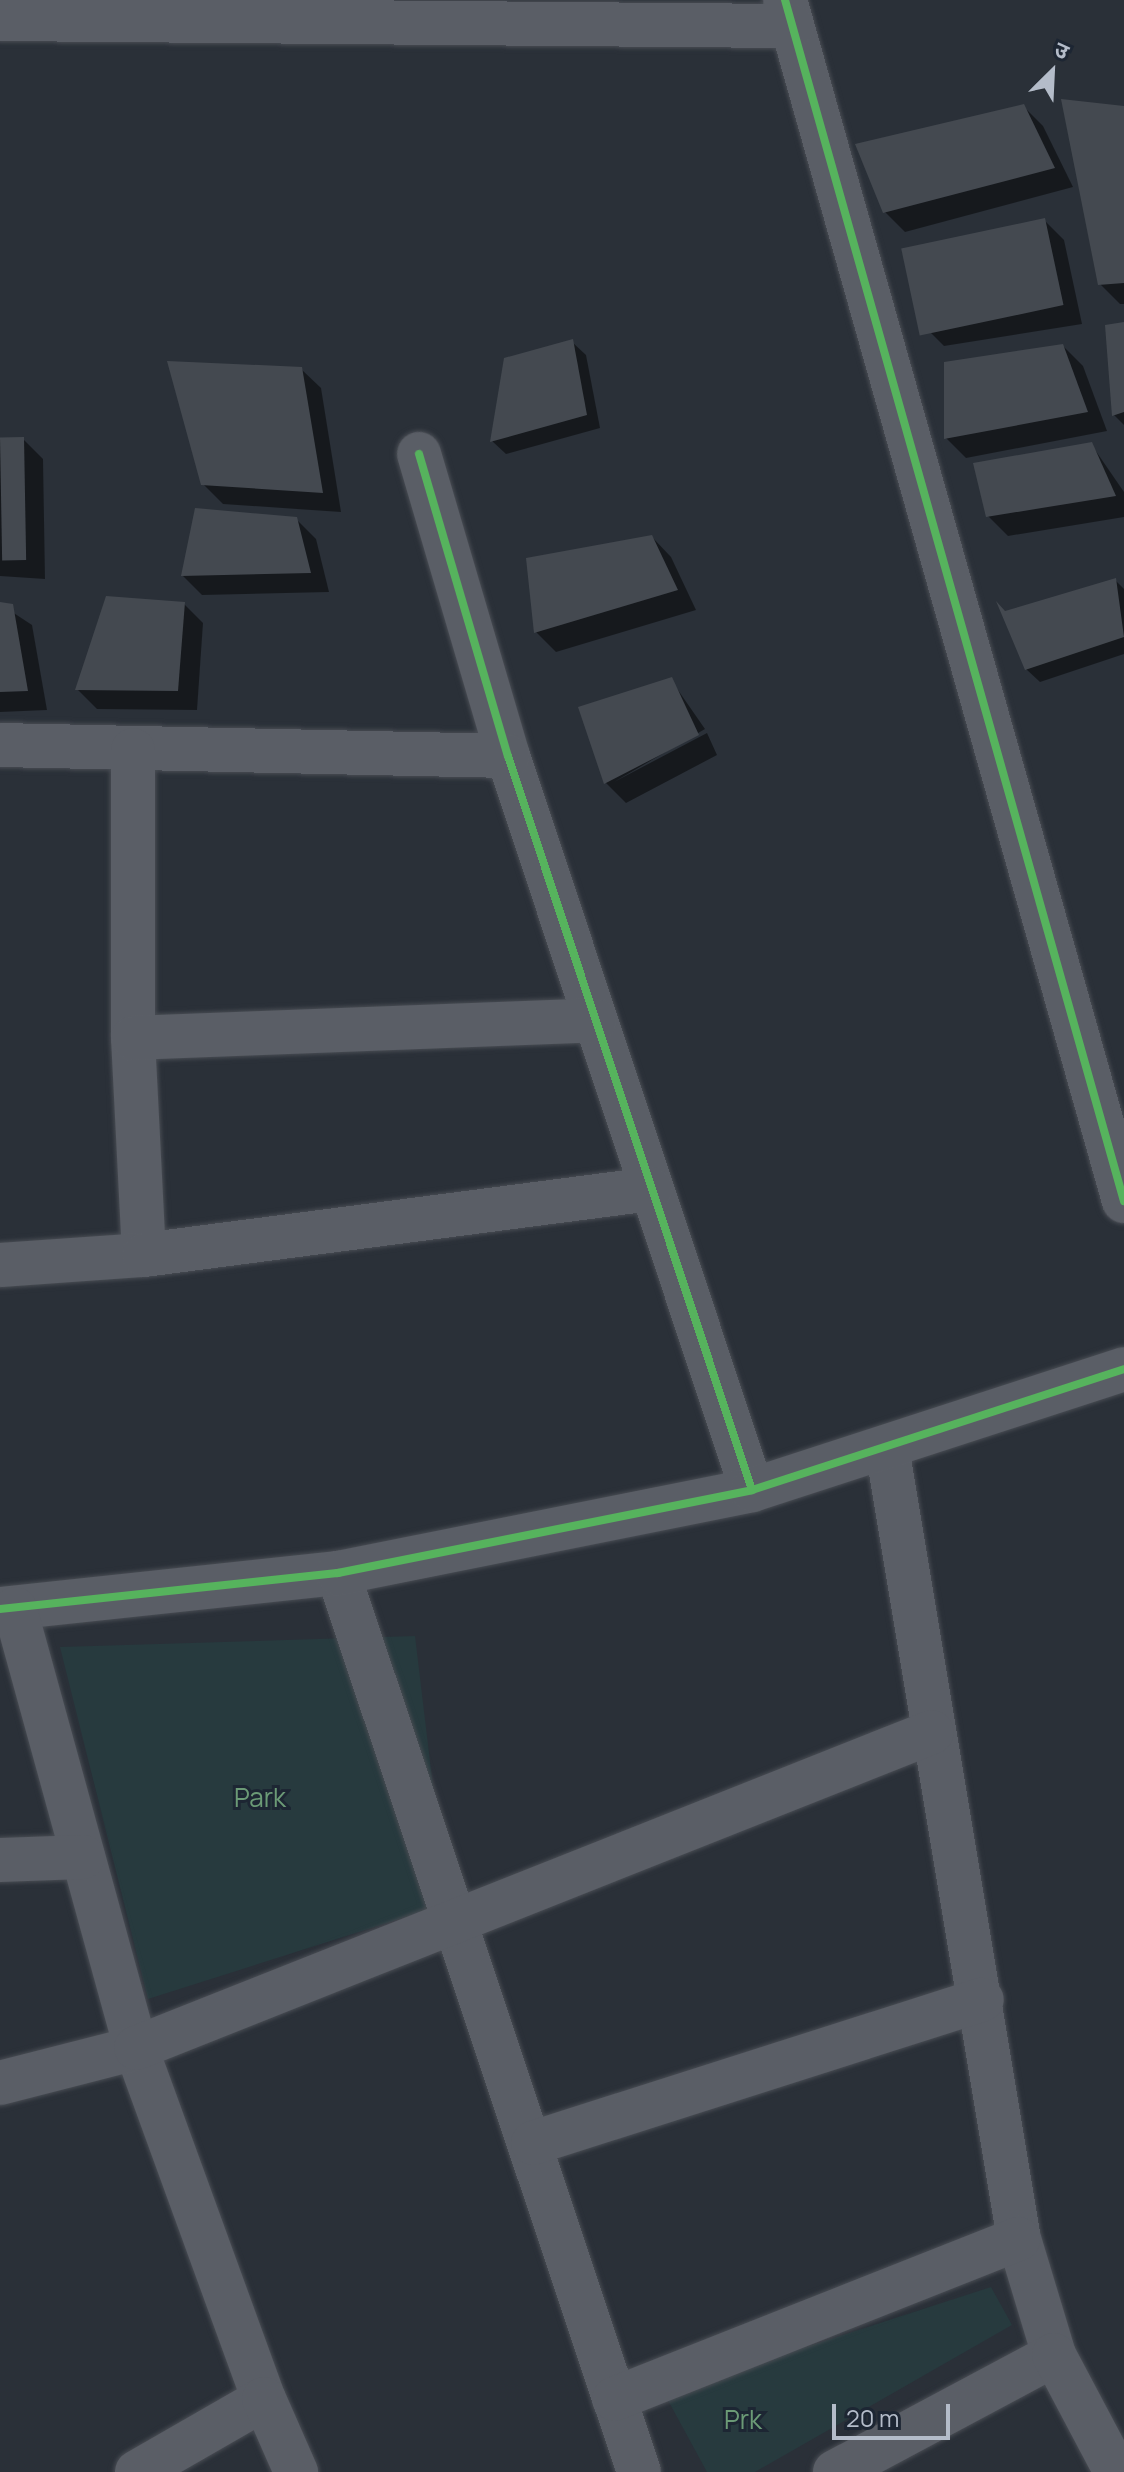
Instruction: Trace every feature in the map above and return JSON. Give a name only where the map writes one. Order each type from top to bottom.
[{"type":"street","points":[[0,19],[788,13],[1124,1201]]},
{"type":"street","points":[[419,454],[508,756],[752,1490]]},
{"type":"street","points":[[0,745],[508,756]]},
{"type":"street","points":[[133,750],[133,1038],[144,1255]]},
{"type":"street","points":[[133,1038],[595,1020]]},
{"type":"street","points":[[0,1265],[144,1255],[651,1189]]},
{"type":"street","points":[[296,2472],[264,2399],[136,2048],[83,1857],[7,1609],[338,1573],[752,1490],[1124,1369]]},
{"type":"street","points":[[887,1448],[932,1732],[982,2000],[1019,2239],[1054,2355],[1116,2472]]},
{"type":"street","points":[[338,1573],[451,1919],[533,2143],[639,2472]]},
{"type":"street","points":[[0,2083],[136,2048],[451,1919],[932,1732]]},
{"type":"street","points":[[0,1860],[83,1857]]},
{"type":"street","points":[[533,2143],[982,2000]]},
{"type":"street","points":[[614,2399],[1019,2239]]},
{"type":"street","points":[[835,2472],[1054,2355]]},
{"type":"street","points":[[137,2472],[264,2399]]},
{"type":"green space","name":"Park","points":[[415,1636],[447,1904],[148,1999],[60,1647]]},
{"type":"green space","name":"Prk","points":[[991,2287],[1012,2325],[755,2472],[707,2472],[664,2393]]},
{"type":"building","points":[[1061,99],[1124,106],[1124,283],[1098,285]]},
{"type":"building","points":[[1024,104],[1055,168],[883,213],[855,144]]},
{"type":"building","points":[[1045,218],[1064,305],[920,336],[901,249]]},
{"type":"building","points":[[1124,322],[1124,412],[1112,416],[1105,325]]},
{"type":"building","points":[[573,339],[587,415],[490,442],[504,358]]},
{"type":"building","points":[[1063,344],[1088,412],[944,439],[944,362]]},
{"type":"building","points":[[167,361],[302,367],[323,493],[201,485]]},
{"type":"building","points":[[0,437],[24,437],[26,560],[2,560]]},
{"type":"building","points":[[1092,442],[1116,496],[986,517],[973,463]]},
{"type":"building","points":[[195,508],[297,517],[311,573],[181,576]]},
{"type":"building","points":[[652,535],[678,590],[534,633],[526,558]]},
{"type":"building","points":[[1116,578],[1124,637],[1025,670],[996,601],[1005,611]]},
{"type":"building","points":[[106,596],[185,602],[178,691],[75,690]]},
{"type":"building","points":[[0,602],[13,604],[28,691],[0,692]]},
{"type":"building","points":[[672,677],[699,735],[604,784],[578,707]]},
{"type":"cycle path","points":[[785,0],[1124,1201]]},
{"type":"cycle path","points":[[419,454],[508,756],[752,1490]]},
{"type":"cycle path","points":[[0,1609],[338,1573],[752,1490],[1124,1369]]}]
